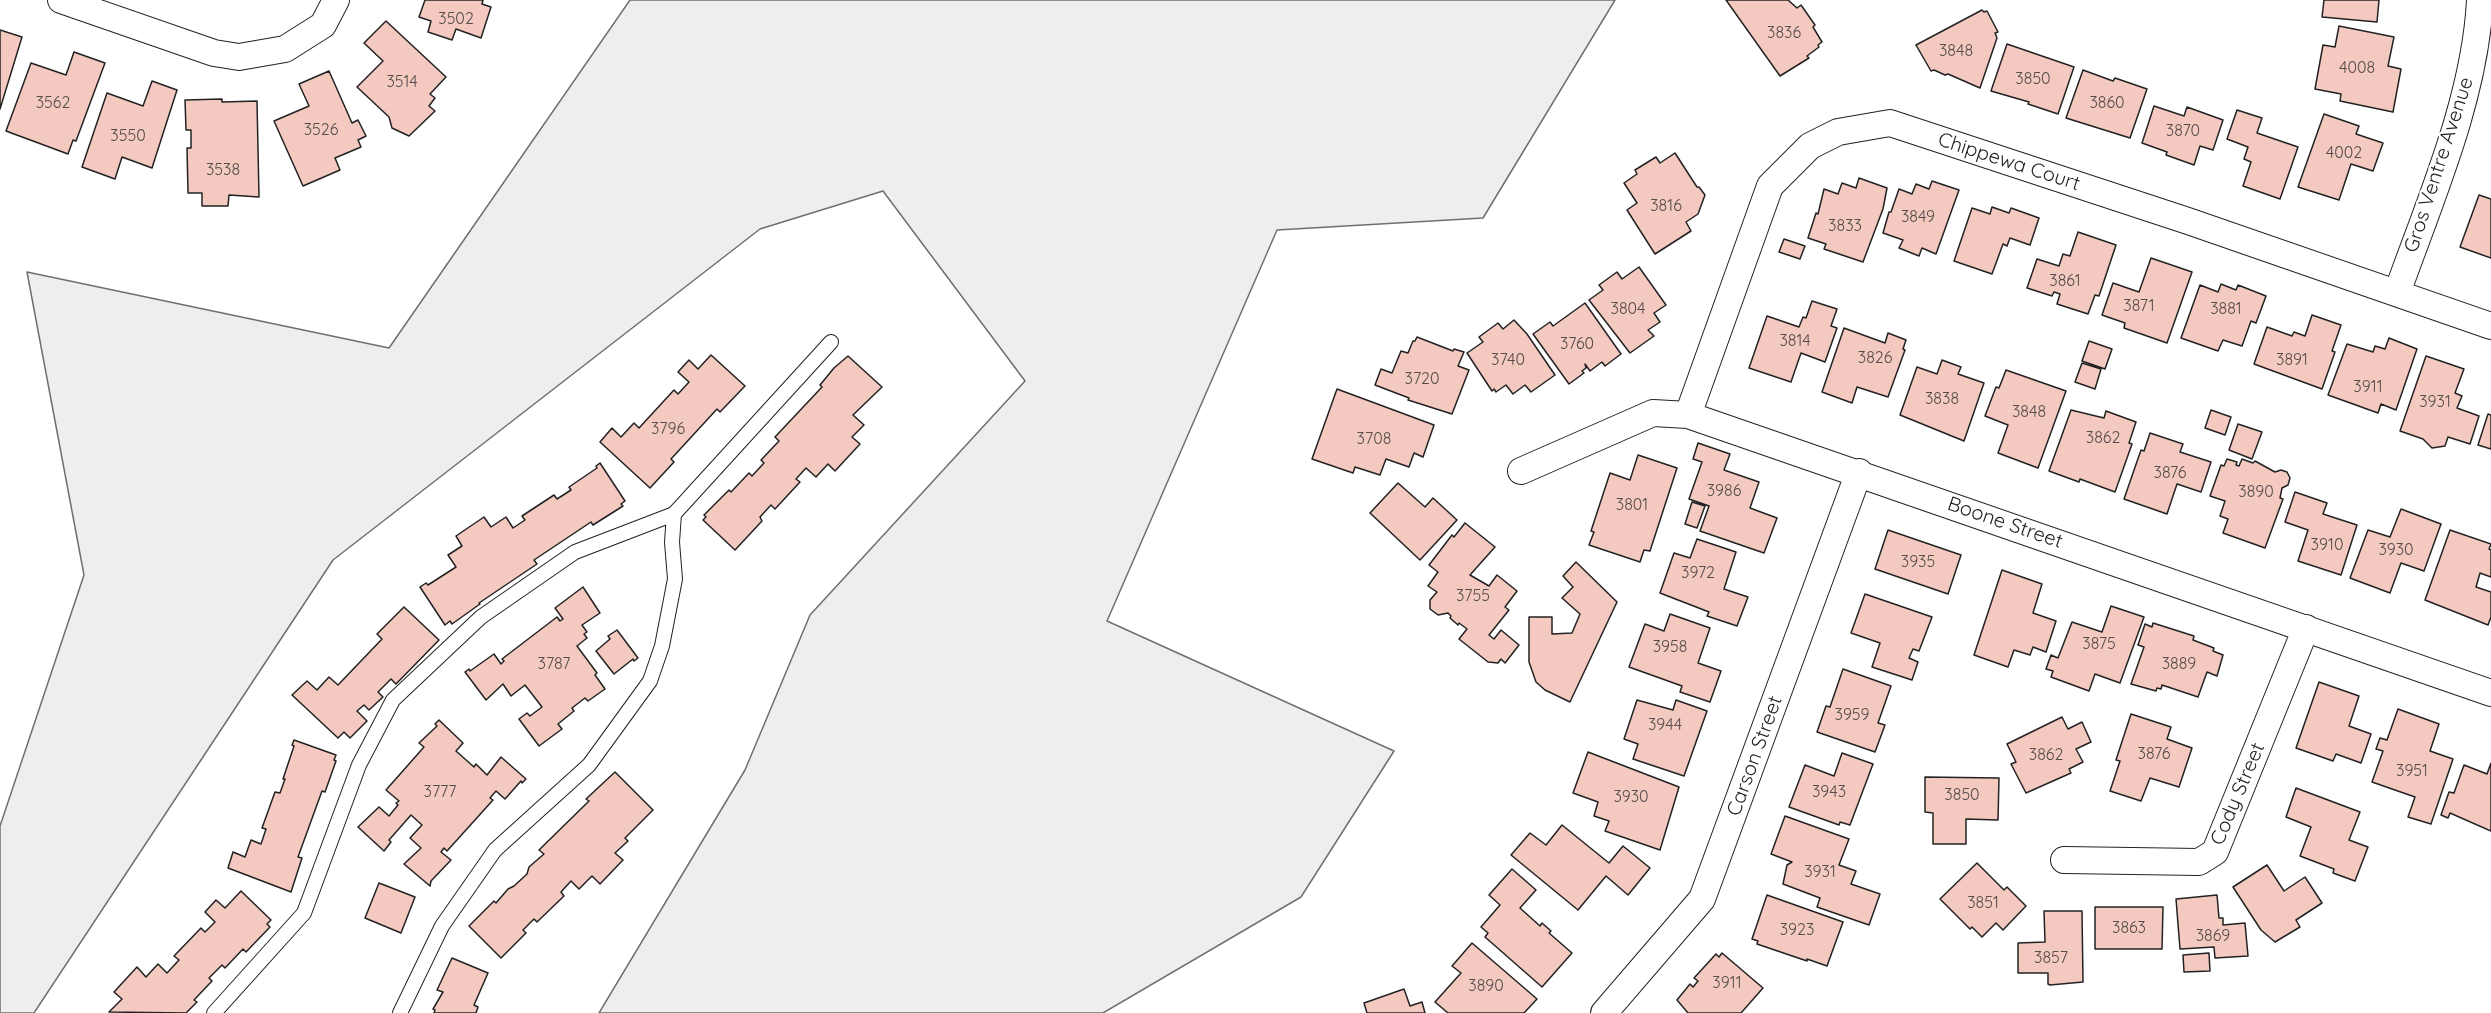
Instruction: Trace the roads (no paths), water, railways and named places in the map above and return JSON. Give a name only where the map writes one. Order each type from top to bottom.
[{"type":"street","points":[[61,0],[214,53],[239,57],[285,49],[323,25],[336,0]]},
{"type":"street","name":"Gros Ventre Avenue","points":[[2397,293],[2464,100],[2478,29],[2480,0]]},
{"type":"street","name":"Chippewa Court","points":[[1688,415],[1770,186],[1810,146],[1838,132],[1890,123],[2491,326]]},
{"type":"street","name":"Boone Street","points":[[1521,471],[1653,412],[1688,415],[1859,472],[2491,693]]},
{"type":"street","name":"Carson Street","points":[[1604,1013],[1702,899],[1859,472]]},
{"type":"street","name":"Cody Street","points":[[2064,860],[2199,862],[2215,852],[2306,628]]},
{"type":"lane","points":[[214,1013],[304,912],[359,765],[393,700],[481,617],[575,552],[674,513],[831,342]]},
{"type":"lane","points":[[400,1013],[442,926],[495,850],[589,765],[650,681],[662,646],[675,579],[672,543],[674,513]]}]
